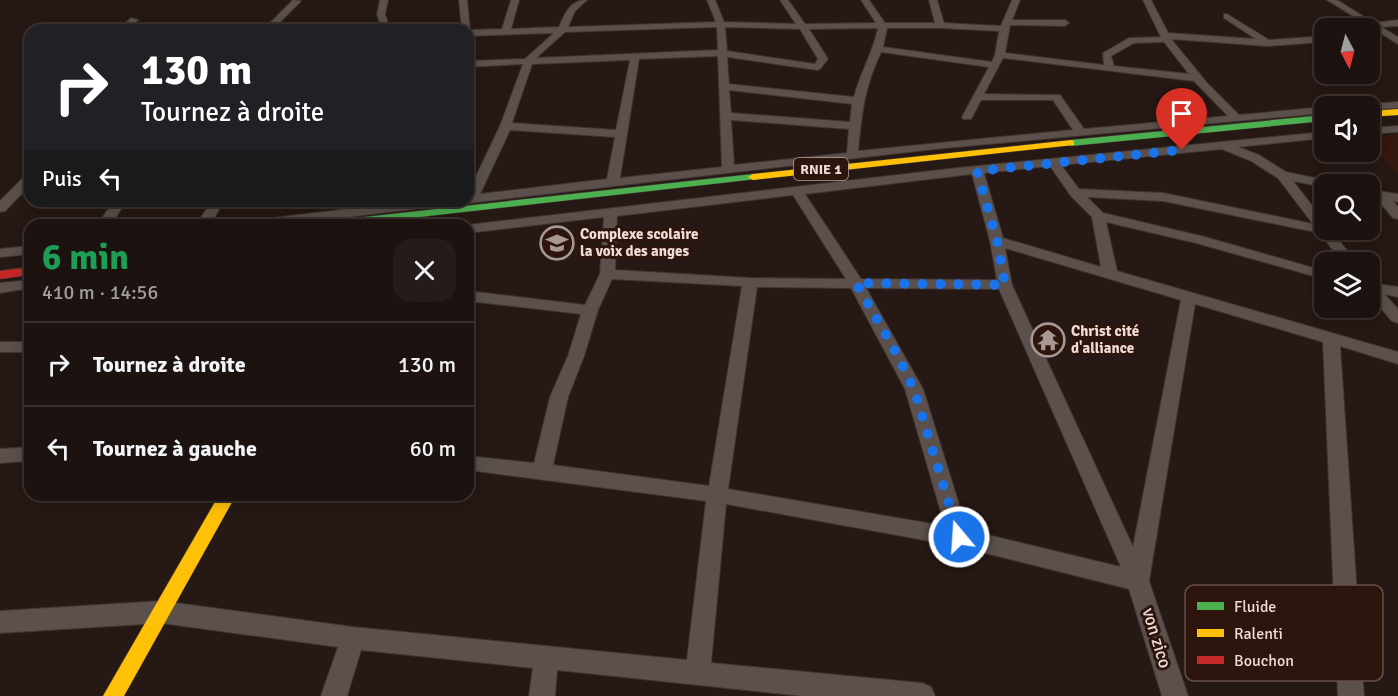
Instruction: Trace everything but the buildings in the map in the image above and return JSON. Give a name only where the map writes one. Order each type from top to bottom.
[{"type":"main road","points":[[1380,113],[1398,112]]},
{"type":"main road","name":"RNIE 1","points":[[474,202],[1314,119]]},
{"type":"main road","points":[[1380,123],[1398,122]]},
{"type":"main road","name":"RNIE 1","points":[[467,219],[674,194],[1314,129]]},
{"type":"main road","name":"RNIE 1","points":[[342,215],[423,207]]},
{"type":"main road","points":[[0,263],[24,261]]},
{"type":"main road","points":[[0,275],[24,272]]},
{"type":"main road","points":[[113,696],[225,501]]},
{"type":"street","points":[[384,0],[381,14],[384,24]]},
{"type":"street","points":[[463,0],[466,24]]},
{"type":"street","points":[[506,31],[515,0]]},
{"type":"street","points":[[474,190],[506,126],[529,60],[562,30],[572,10],[583,0]]},
{"type":"street","points":[[711,0],[722,24],[728,168]]},
{"type":"street","points":[[474,64],[722,53],[817,67],[823,59],[784,0]]},
{"type":"street","points":[[852,156],[858,101],[864,77],[878,49],[883,27],[865,0]]},
{"type":"street","points":[[933,0],[940,25]]},
{"type":"street","points":[[967,117],[1000,55],[1006,26],[1016,0]]},
{"type":"street","points":[[1147,0],[1171,47],[1236,118]]},
{"type":"street","points":[[1331,0],[1363,18]]},
{"type":"street","points":[[273,24],[297,1]]},
{"type":"street","points":[[1237,11],[1227,16],[1268,43]]},
{"type":"street","points":[[129,24],[134,20]]},
{"type":"street","points":[[474,32],[722,24],[883,27],[1065,23]]},
{"type":"street","points":[[1380,25],[1398,23]]},
{"type":"street","points":[[1380,28],[1398,41]]},
{"type":"street","points":[[1380,34],[1387,34]]},
{"type":"street","points":[[1110,68],[1106,55],[1128,41],[1145,38],[1167,39],[1167,36],[1268,43],[1314,40]]},
{"type":"street","points":[[878,49],[994,65]]},
{"type":"street","points":[[1000,55],[1198,78]]},
{"type":"street","points":[[613,182],[636,56]]},
{"type":"street","points":[[726,87],[858,101]]},
{"type":"street","points":[[976,97],[1056,97],[1082,133]]},
{"type":"street","points":[[1380,106],[1398,105]]},
{"type":"street","points":[[474,198],[728,168],[1314,112]]},
{"type":"street","points":[[726,116],[855,126]]},
{"type":"street","points":[[506,126],[623,134]]},
{"type":"street","points":[[1380,130],[1398,129]]},
{"type":"street","points":[[474,228],[611,211],[1314,136]]},
{"type":"street","points":[[1225,145],[1255,158],[1282,175],[1314,182]]},
{"type":"street","points":[[1054,163],[1075,193],[1098,216],[1200,240],[1314,272]]},
{"type":"street","name":"von zico","points":[[977,171],[997,241],[1005,285],[1138,581],[1175,696]]},
{"type":"street","points":[[1282,175],[1314,218]]},
{"type":"street","points":[[0,208],[24,184]]},
{"type":"street","points":[[797,191],[856,283],[914,389],[959,537]]},
{"type":"street","points":[[1075,193],[1126,197],[1151,196],[1314,228]]},
{"type":"street","points":[[1380,196],[1398,198]]},
{"type":"street","points":[[1380,199],[1398,215]]},
{"type":"street","points":[[304,219],[402,207]]},
{"type":"street","points":[[542,470],[559,398],[576,356],[590,310],[607,274],[611,211]]},
{"type":"street","points":[[1098,216],[1110,274]]},
{"type":"street","points":[[1331,240],[1341,252]]},
{"type":"street","points":[[997,241],[1398,358]]},
{"type":"street","points":[[0,253],[24,250]]},
{"type":"street","points":[[607,274],[750,282],[1005,285]]},
{"type":"street","points":[[698,674],[717,495],[750,282]]},
{"type":"street","points":[[0,288],[24,285]]},
{"type":"street","points":[[1380,289],[1398,292]]},
{"type":"street","points":[[474,464],[542,470],[717,495],[959,537],[1138,581],[1189,296]]},
{"type":"street","points":[[474,297],[590,310]]},
{"type":"street","points":[[1380,299],[1398,318]]},
{"type":"street","points":[[1331,339],[1345,585]]},
{"type":"street","points":[[0,347],[24,347]]},
{"type":"street","points":[[0,456],[24,454]]},
{"type":"street","points":[[0,622],[161,612],[353,638],[922,696]]},
{"type":"street","points":[[334,696],[353,638]]},
{"type":"street","points":[[542,696],[546,659]]},
{"type":"street","points":[[1350,681],[1351,696]]},
{"type":"shaded area","points":[[1398,134],[1398,174],[1380,155],[1380,136]]},
{"type":"traffic: fast","points":[[1071,143],[1314,119]]},
{"type":"traffic: fast","points":[[373,219],[753,177]]},
{"type":"traffic: slow","points":[[1380,113],[1398,112]]},
{"type":"traffic: slow","points":[[753,177],[1071,143]]},
{"type":"traffic: slow","points":[[113,696],[225,501]]},
{"type":"traffic: jam","points":[[0,275],[24,272]]},
{"type":"place","name":"Complexe scolaire la voix des anges","points":[[557,243]]},
{"type":"place","name":"Christ cité d'alliance","points":[[1048,340]]},
{"type":"route","points":[[959,537],[914,389],[856,283],[1005,285],[997,241],[977,171],[1182,150]]}]
